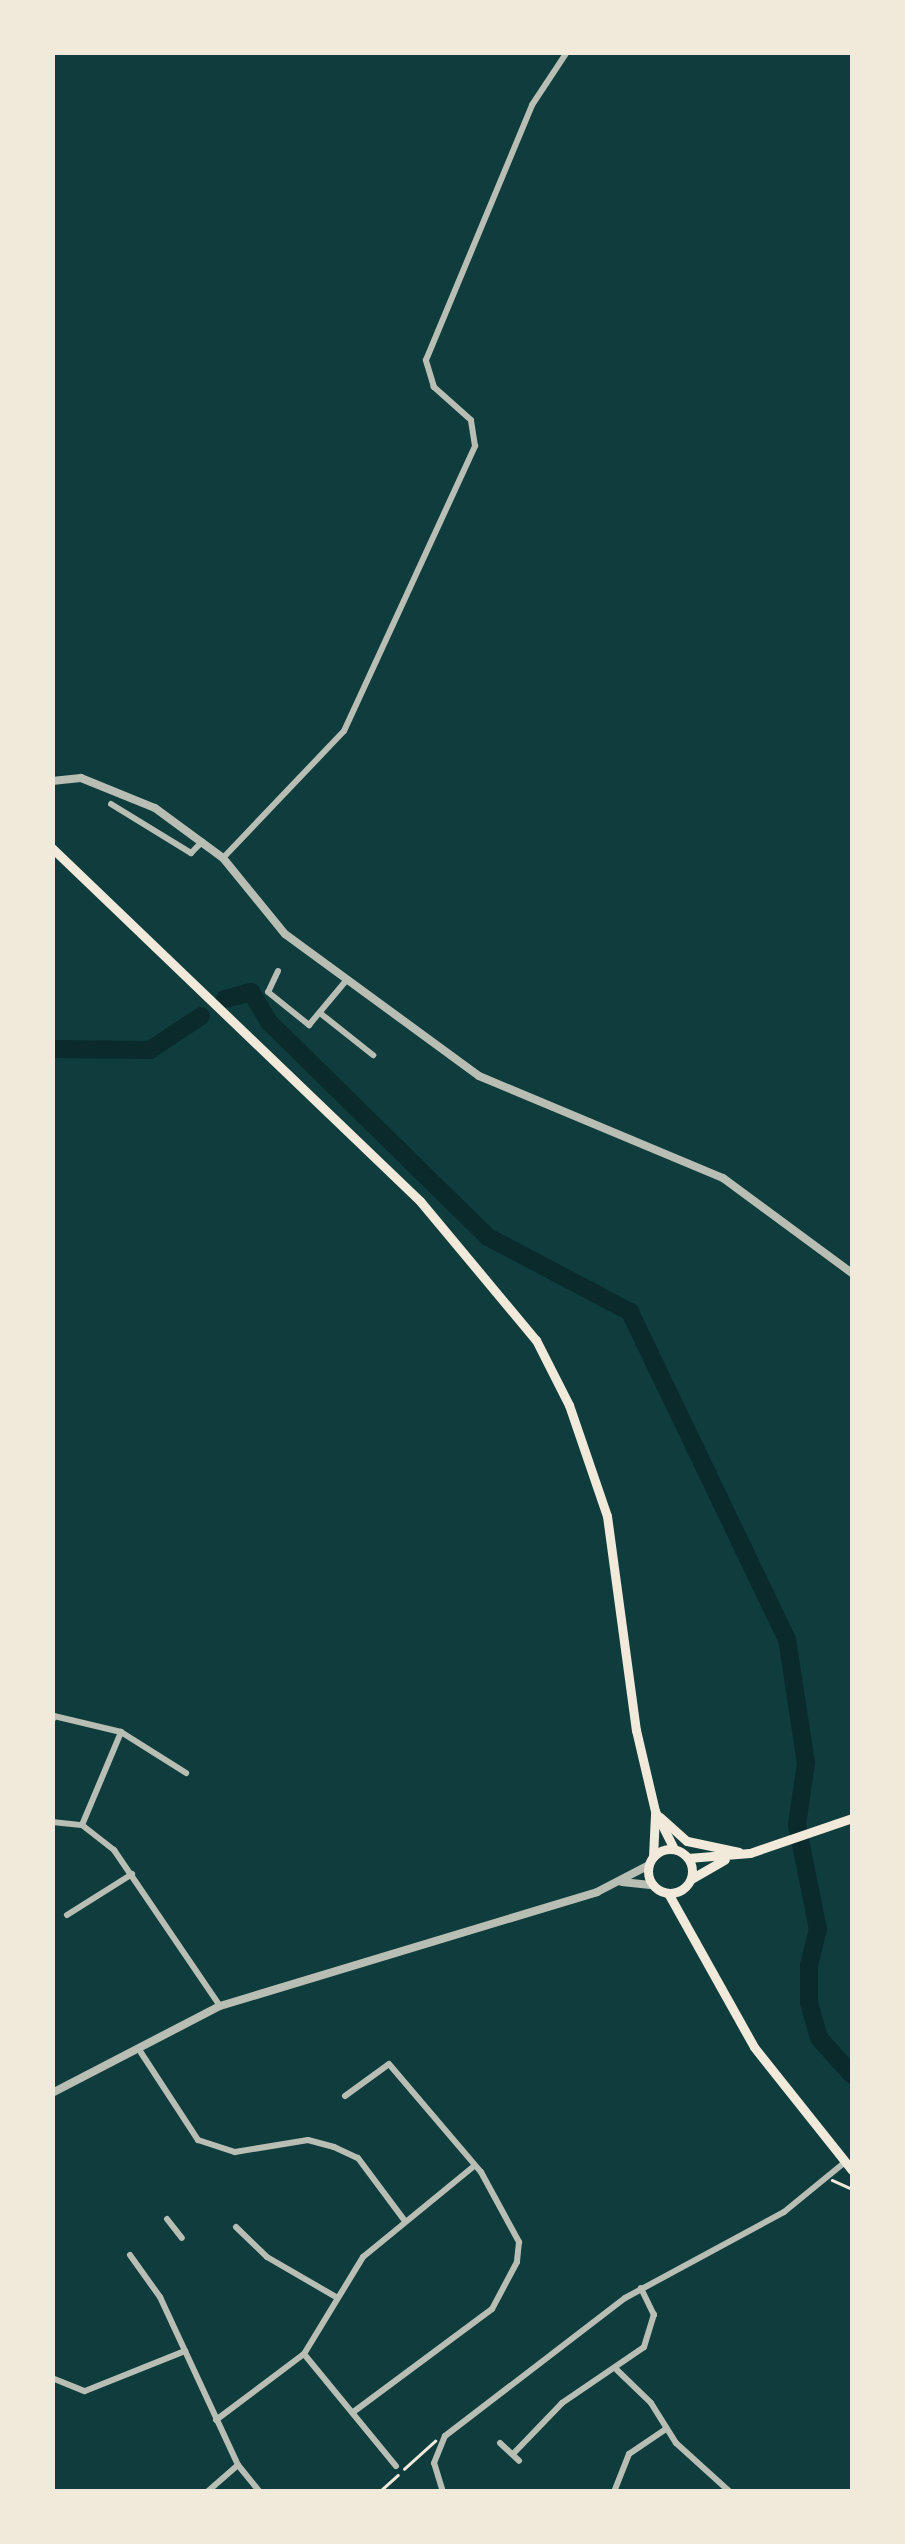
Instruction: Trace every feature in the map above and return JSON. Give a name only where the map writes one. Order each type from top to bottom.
[{"type":"main road","points":[[52,848],[392,1173],[466,1251],[536,1340],[569,1405],[607,1516],[636,1730],[655,1812],[674,1849],[688,1858],[727,1858],[778,1845],[852,1818]]},
{"type":"main road","points":[[655,1812],[686,1841],[750,1853]]},
{"type":"main road","points":[[655,1812],[653,1885],[668,1893],[688,1919],[754,2047],[849,2166]]},
{"type":"main road","points":[[651,1861],[674,1849]]},
{"type":"main road","points":[[688,1858],[688,1919]]},
{"type":"main road","points":[[668,1893],[727,1858]]},
{"type":"street","points":[[223,858],[344,731],[475,446],[472,420],[434,388],[426,360],[532,106],[568,52]]},
{"type":"street","points":[[52,782],[82,778],[108,786],[203,841],[223,858],[286,934],[346,982],[479,1076],[723,1178],[852,1273]]},
{"type":"street","points":[[112,804],[192,853],[203,841]]},
{"type":"street","points":[[278,971],[268,992],[309,1025],[346,982]]},
{"type":"street","points":[[320,1013],[374,1056]]},
{"type":"street","points":[[52,1721],[54,1716],[121,1732],[186,1773]]},
{"type":"street","points":[[82,1825],[121,1732]]},
{"type":"street","points":[[52,1822],[82,1825],[132,1874],[220,2006]]},
{"type":"street","points":[[52,2094],[220,2006],[622,1882],[651,1861]]},
{"type":"street","points":[[67,1915],[132,1874]]},
{"type":"street","points":[[622,1882],[653,1885]]},
{"type":"street","points":[[137,2047],[198,2140],[236,2152],[308,2140],[334,2148],[358,2158],[406,2221]]},
{"type":"street","points":[[345,2096],[389,2064],[474,2166],[512,2220],[517,2262],[492,2309],[352,2413]]},
{"type":"street","points":[[216,2420],[304,2354],[363,2257],[474,2166]]},
{"type":"street","points":[[443,2492],[434,2463],[445,2436],[642,2288],[784,2212],[849,2166]]},
{"type":"street","points":[[168,2219],[182,2238]]},
{"type":"street","points":[[236,2227],[267,2257],[336,2296]]},
{"type":"street","points":[[130,2256],[160,2297],[238,2465],[260,2492]]},
{"type":"street","points":[[500,2443],[516,2458],[562,2404],[617,2370],[644,2347],[654,2324],[642,2288]]},
{"type":"street","points":[[52,2378],[85,2391],[185,2351]]},
{"type":"street","points":[[304,2354],[396,2466]]},
{"type":"street","points":[[617,2370],[666,2429],[730,2492]]},
{"type":"street","points":[[614,2492],[622,2464],[666,2429]]},
{"type":"street","points":[[207,2492],[238,2465]]},
{"type":"path","points":[[835,2183],[852,2188]]},
{"type":"path","points":[[379,2492],[445,2436]]},
{"type":"waterway","points":[[225,999],[251,992],[269,1022],[488,1237],[630,1312],[787,1639],[806,1763],[797,1825],[818,1929],[809,1965],[809,2003],[819,2038],[852,2075]]},
{"type":"waterway","points":[[52,1049],[150,1050],[201,1016]]}]
